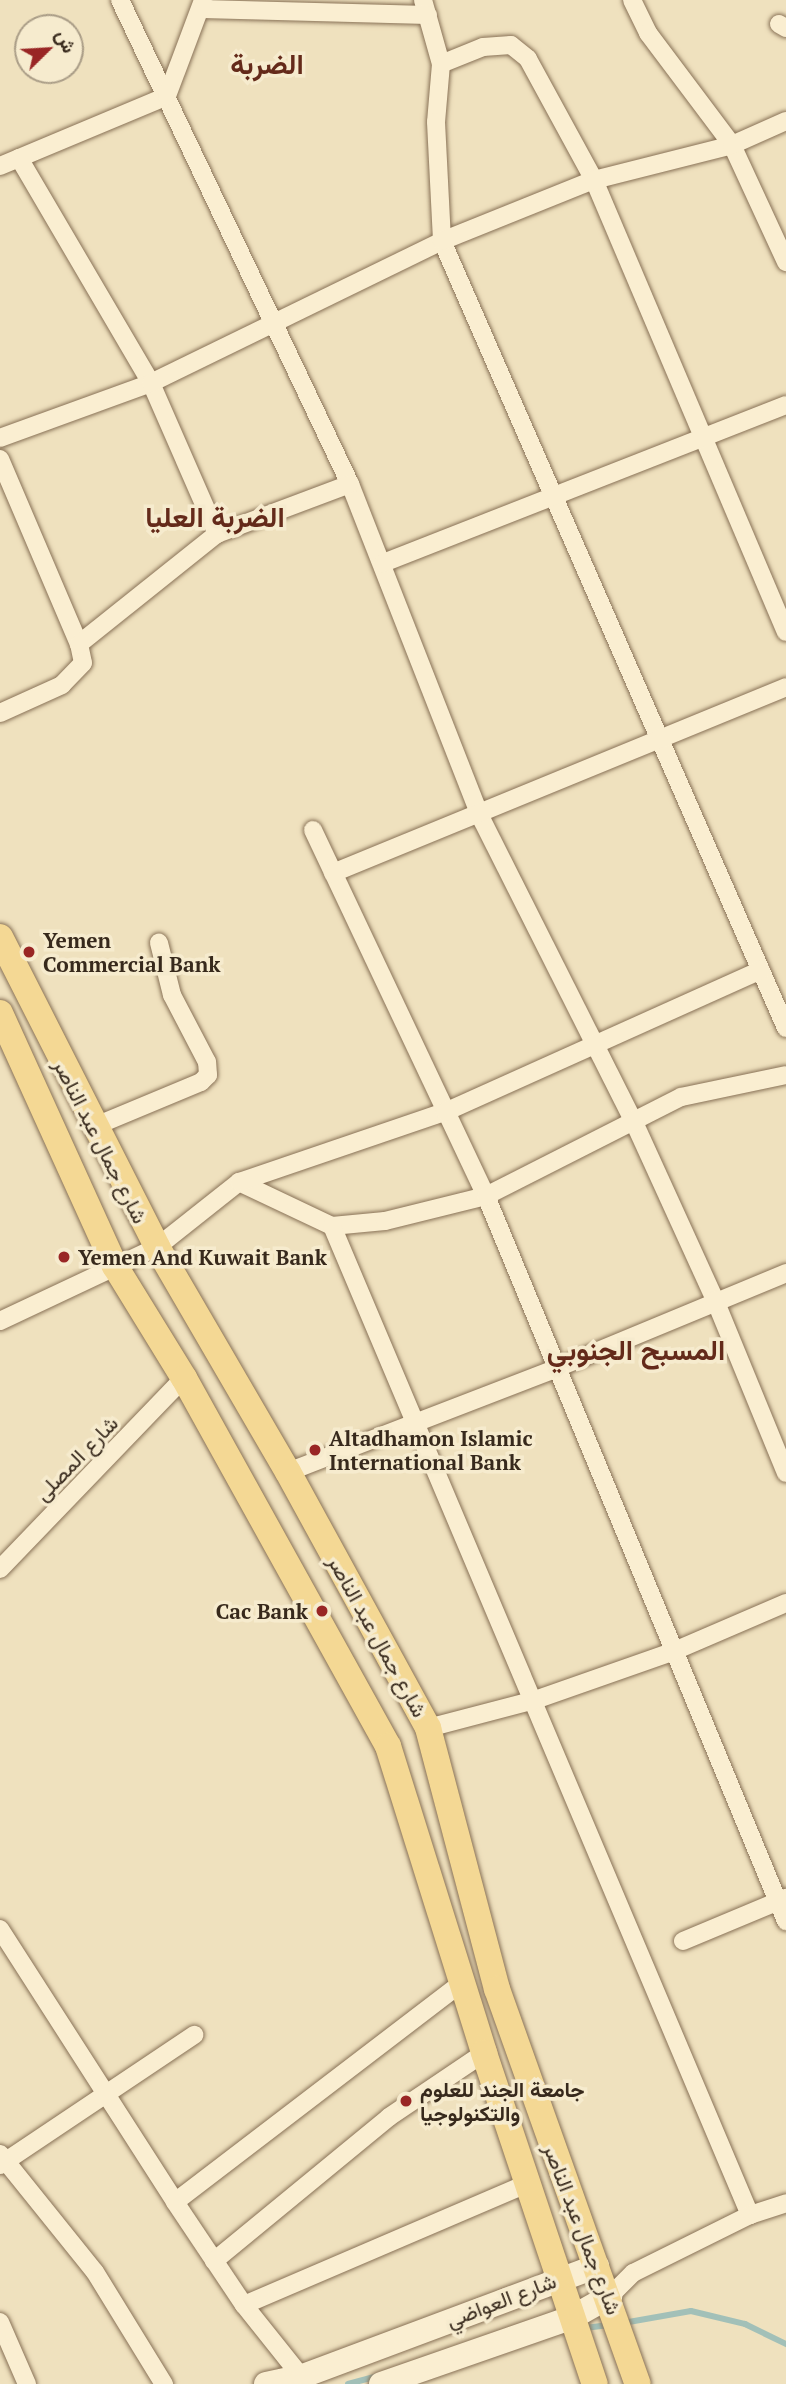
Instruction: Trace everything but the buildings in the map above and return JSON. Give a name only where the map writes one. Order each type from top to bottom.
[{"type":"main road","name":"شارع جمال عبد الناصر","points":[[0,937],[93,1127],[157,1247],[288,1472],[428,1728],[497,1989],[610,2296],[638,2384]]},
{"type":"main road","name":"شارع جمال عبد الناصر","points":[[0,1013],[115,1266],[184,1378],[388,1746],[484,2053],[595,2384]]},
{"type":"main road","name":"شارع العواضي","points":[[266,2384],[305,2380],[559,2278],[597,2266]]},
{"type":"main road","name":"شارع العواضي","points":[[381,2384],[573,2317],[610,2296]]},
{"type":"street","points":[[120,0],[167,96],[272,327],[350,484],[479,814],[598,1045],[633,1119],[715,1300],[786,1473]]},
{"type":"street","points":[[632,0],[648,33],[732,145],[786,262]]},
{"type":"street","points":[[0,166],[167,96],[202,4],[426,8],[441,65],[436,122],[442,241],[554,492],[656,739],[786,1028]]},
{"type":"street","points":[[441,65],[482,47],[511,45],[527,59],[594,180],[786,632]]},
{"type":"street","points":[[0,438],[151,383],[272,327],[442,241],[594,180],[732,145],[786,121]]},
{"type":"street","points":[[19,158],[151,383],[217,534]]},
{"type":"street","points":[[383,563],[554,492],[786,405]]},
{"type":"street","points":[[0,459],[79,644],[83,663],[62,685],[0,713]]},
{"type":"street","points":[[79,644],[217,534],[350,484]]},
{"type":"street","points":[[334,873],[786,687]]},
{"type":"street","points":[[313,830],[486,1196],[672,1651],[782,1900],[786,1921]]},
{"type":"street","points":[[93,1127],[201,1082],[208,1075],[207,1062],[173,995],[159,943]]},
{"type":"street","points":[[0,1321],[157,1247],[239,1182],[445,1112],[761,970]]},
{"type":"street","points":[[239,1182],[332,1226],[385,1221],[486,1196],[633,1119],[681,1097],[786,1075]]},
{"type":"street","points":[[332,1226],[535,1700],[750,2215]]},
{"type":"street","points":[[288,1472],[557,1368],[715,1300],[786,1273]]},
{"type":"street","name":"شارع المصلى","points":[[0,1569],[184,1378]]},
{"type":"street","points":[[428,1728],[535,1700],[672,1651],[786,1603]]},
{"type":"street","points":[[683,1941],[782,1900]]},
{"type":"street","points":[[0,1929],[103,2096],[174,2202],[244,2305],[305,2380]]},
{"type":"street","points":[[174,2202],[463,1982]]},
{"type":"street","points":[[164,2384],[94,2272],[3,2160],[194,2035]]},
{"type":"street","points":[[214,2261],[389,2118],[484,2053]]},
{"type":"street","points":[[244,2305],[529,2183]]},
{"type":"street","points":[[633,2273],[750,2215],[786,2203]]},
{"type":"street","name":"شارع العواضي","points":[[597,2266],[633,2273]]},
{"type":"street","name":"شارع العواضي","points":[[610,2296],[633,2273]]},
{"type":"street","points":[[0,2322],[27,2384]]},
{"type":"waterway","points":[[623,2323],[691,2311],[745,2324],[786,2344]]},
{"type":"waterway","points":[[585,2328],[609,2325]]},
{"type":"waterway","points":[[348,2384],[377,2376]]},
{"type":"place","name":"Yemen Commercial Bank","points":[[29,952]]},
{"type":"place","name":"Yemen And Kuwait Bank","points":[[64,1257]]},
{"type":"place","name":"Altadhamon Islamic International Bank","points":[[315,1450]]},
{"type":"place","name":"Cac Bank","points":[[322,1611]]},
{"type":"place","name":"جامعة الجند للعلوم والتكنولوجيا","points":[[406,2101]]},
{"type":"district","name":"الضربة","points":[[267,64]]},
{"type":"district","name":"الضربة العليا","points":[[215,517]]},
{"type":"district","name":"المسبح الجنوبي","points":[[636,1350]]}]
